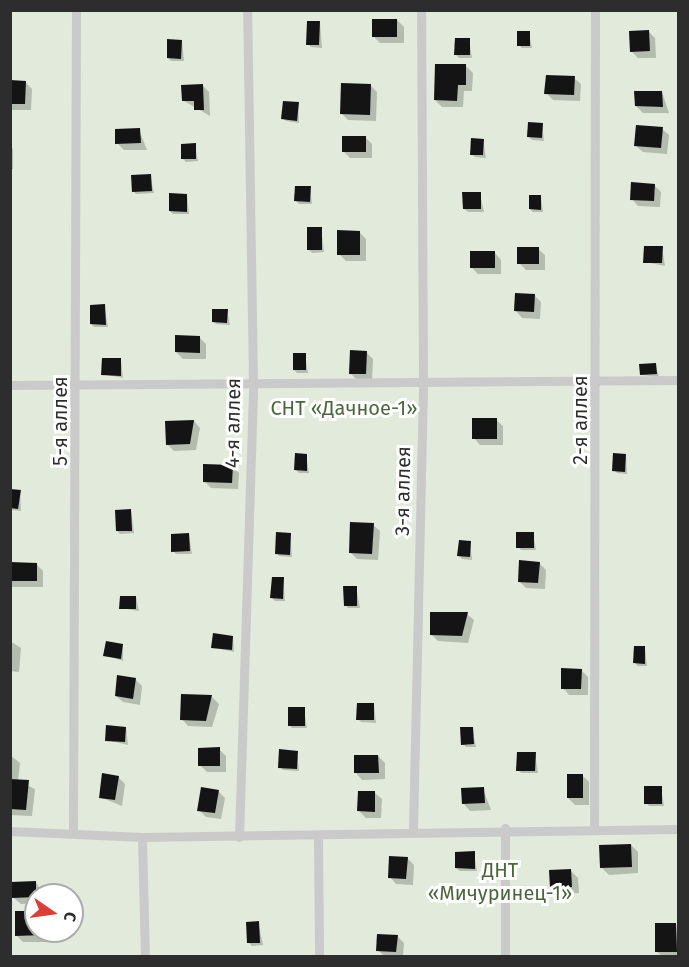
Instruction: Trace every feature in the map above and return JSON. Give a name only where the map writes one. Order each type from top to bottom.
[{"type":"lane","name":"5-я аллея","points":[[73,832],[78,385],[76,10]]},
{"type":"lane","name":"4-я аллея","points":[[239,837],[253,383],[247,10]]},
{"type":"lane","name":"3-я аллея","points":[[413,829],[423,382],[421,10]]},
{"type":"lane","name":"2-я аллея","points":[[594,829],[599,381],[595,10]]},
{"type":"lane","points":[[10,385],[678,380]]},
{"type":"lane","points":[[505,828],[505,957]]},
{"type":"lane","points":[[10,831],[73,832],[142,837],[239,837],[413,829],[678,829]]},
{"type":"lane","points":[[318,835],[320,957]]},
{"type":"lane","points":[[142,837],[145,957]]},
{"type":"green space","name":"СНТ «Дачное-1»","points":[[10,11],[678,11],[678,956],[11,956]]},
{"type":"building","points":[[372,19],[397,19],[397,37],[372,37]]},
{"type":"building","points":[[307,21],[320,21],[319,45],[306,45]]},
{"type":"building","points":[[649,30],[650,51],[630,52],[629,31]]},
{"type":"building","points":[[517,31],[530,31],[530,46],[517,46]]},
{"type":"building","points":[[455,38],[470,38],[470,55],[454,55]]},
{"type":"building","points":[[167,39],[182,40],[181,59],[167,58]]},
{"type":"building","points":[[435,64],[466,64],[466,85],[458,85],[457,101],[434,100]]},
{"type":"building","points":[[546,75],[575,76],[574,95],[544,94]]},
{"type":"building","points":[[10,80],[26,81],[25,104],[10,104]]},
{"type":"building","points":[[341,83],[371,84],[370,115],[340,114]]},
{"type":"building","points":[[203,84],[204,110],[194,110],[194,101],[182,101],[181,85]]},
{"type":"building","points":[[634,91],[662,91],[663,107],[635,106]]},
{"type":"building","points":[[283,101],[299,102],[297,121],[281,119]]},
{"type":"building","points":[[528,122],[543,123],[542,138],[527,137]]},
{"type":"building","points":[[636,125],[663,127],[661,148],[634,146]]},
{"type":"building","points":[[140,128],[141,143],[115,144],[115,129]]},
{"type":"building","points":[[342,136],[366,136],[366,152],[342,152]]},
{"type":"building","points":[[471,138],[484,139],[483,155],[470,155]]},
{"type":"building","points":[[196,143],[196,159],[181,159],[181,144]]},
{"type":"building","points":[[151,174],[152,191],[132,192],[131,175]]},
{"type":"building","points":[[631,182],[655,184],[654,201],[630,200]]},
{"type":"building","points":[[295,186],[311,186],[310,202],[294,201]]},
{"type":"building","points":[[462,192],[481,192],[481,209],[463,209]]},
{"type":"building","points":[[169,193],[187,194],[187,212],[169,211]]},
{"type":"building","points":[[529,195],[541,195],[541,210],[529,209]]},
{"type":"building","points":[[307,227],[322,227],[322,250],[307,250]]},
{"type":"building","points":[[337,230],[360,231],[360,255],[337,255]]},
{"type":"building","points":[[644,246],[663,246],[662,263],[643,263]]},
{"type":"building","points":[[517,247],[539,247],[539,264],[517,264]]},
{"type":"building","points":[[470,251],[495,251],[495,268],[470,268]]},
{"type":"building","points":[[515,293],[535,294],[534,312],[514,311]]},
{"type":"building","points":[[105,304],[106,325],[90,324],[90,305]]},
{"type":"building","points":[[212,309],[228,309],[227,323],[212,322]]},
{"type":"building","points":[[175,335],[200,336],[200,353],[175,352]]},
{"type":"building","points":[[350,350],[367,351],[366,374],[349,374]]},
{"type":"building","points":[[293,353],[306,353],[306,370],[293,370]]},
{"type":"building","points":[[102,358],[121,358],[121,376],[101,375]]},
{"type":"building","points":[[656,363],[657,374],[640,375],[639,364]]},
{"type":"building","points":[[472,418],[497,418],[497,439],[472,439]]},
{"type":"building","points":[[194,420],[190,444],[166,445],[165,421]]},
{"type":"building","points":[[295,453],[307,454],[307,471],[294,470]]},
{"type":"building","points":[[613,453],[626,454],[625,472],[612,471]]},
{"type":"building","points":[[203,464],[233,465],[232,483],[203,482]]},
{"type":"building","points":[[10,489],[21,490],[18,509],[10,508]]},
{"type":"building","points":[[131,509],[132,531],[116,531],[115,510]]},
{"type":"building","points":[[350,522],[374,523],[372,554],[349,553]]},
{"type":"building","points":[[276,532],[291,533],[290,555],[275,554]]},
{"type":"building","points":[[516,532],[534,532],[534,548],[516,548]]},
{"type":"building","points":[[189,533],[190,551],[171,552],[171,534]]},
{"type":"building","points":[[459,540],[471,541],[470,557],[457,556]]},
{"type":"building","points":[[519,560],[540,562],[538,583],[518,582]]},
{"type":"building","points":[[10,562],[37,563],[37,581],[10,581]]},
{"type":"building","points":[[272,577],[284,577],[283,599],[270,598]]},
{"type":"building","points":[[343,586],[357,586],[357,606],[344,606]]},
{"type":"building","points":[[120,596],[136,596],[136,609],[119,609]]},
{"type":"building","points":[[430,612],[468,612],[462,636],[430,635]]},
{"type":"building","points":[[213,633],[233,636],[232,650],[211,648]]},
{"type":"building","points":[[106,641],[123,644],[121,659],[103,656]]},
{"type":"building","points":[[634,646],[645,646],[645,664],[633,663]]},
{"type":"building","points":[[561,668],[582,669],[581,689],[561,689]]},
{"type":"building","points":[[117,675],[136,678],[133,699],[115,696]]},
{"type":"building","points":[[181,694],[212,695],[206,721],[180,720]]},
{"type":"building","points":[[357,703],[374,703],[374,720],[356,720]]},
{"type":"building","points":[[288,707],[305,707],[305,726],[288,726]]},
{"type":"building","points":[[106,725],[126,727],[125,742],[105,741]]},
{"type":"building","points":[[460,727],[473,727],[474,744],[461,745]]},
{"type":"building","points":[[220,747],[220,766],[198,766],[198,748]]},
{"type":"building","points":[[279,749],[298,751],[297,769],[278,768]]},
{"type":"building","points":[[517,752],[536,752],[535,771],[516,771]]},
{"type":"building","points":[[354,755],[378,755],[379,773],[354,773]]},
{"type":"building","points":[[102,773],[119,776],[115,800],[99,798]]},
{"type":"building","points":[[567,774],[583,774],[583,798],[567,798]]},
{"type":"building","points":[[10,779],[29,780],[26,810],[10,809]]},
{"type":"building","points":[[644,786],[662,786],[662,804],[644,804]]},
{"type":"building","points":[[201,787],[219,790],[215,813],[197,811]]},
{"type":"building","points":[[484,787],[485,803],[462,804],[461,788]]},
{"type":"building","points":[[358,791],[375,791],[375,812],[357,811]]},
{"type":"building","points":[[631,844],[632,867],[600,868],[599,845]]},
{"type":"building","points":[[475,851],[475,869],[455,868],[455,852]]},
{"type":"building","points":[[389,856],[408,857],[406,879],[388,878]]},
{"type":"building","points":[[571,869],[572,887],[550,888],[549,870]]},
{"type":"building","points":[[36,881],[36,883],[24,883],[24,898],[12,898],[11,882]]},
{"type":"building","points":[[15,911],[24,911],[24,936],[15,936]]},
{"type":"building","points":[[259,921],[260,943],[247,943],[246,922]]},
{"type":"building","points":[[655,923],[676,923],[677,952],[655,952]]},
{"type":"building","points":[[377,934],[398,935],[396,952],[376,951]]},
{"type":"park label","name":"ДНТ «Мичуринец-1»","points":[[500,882]]}]
